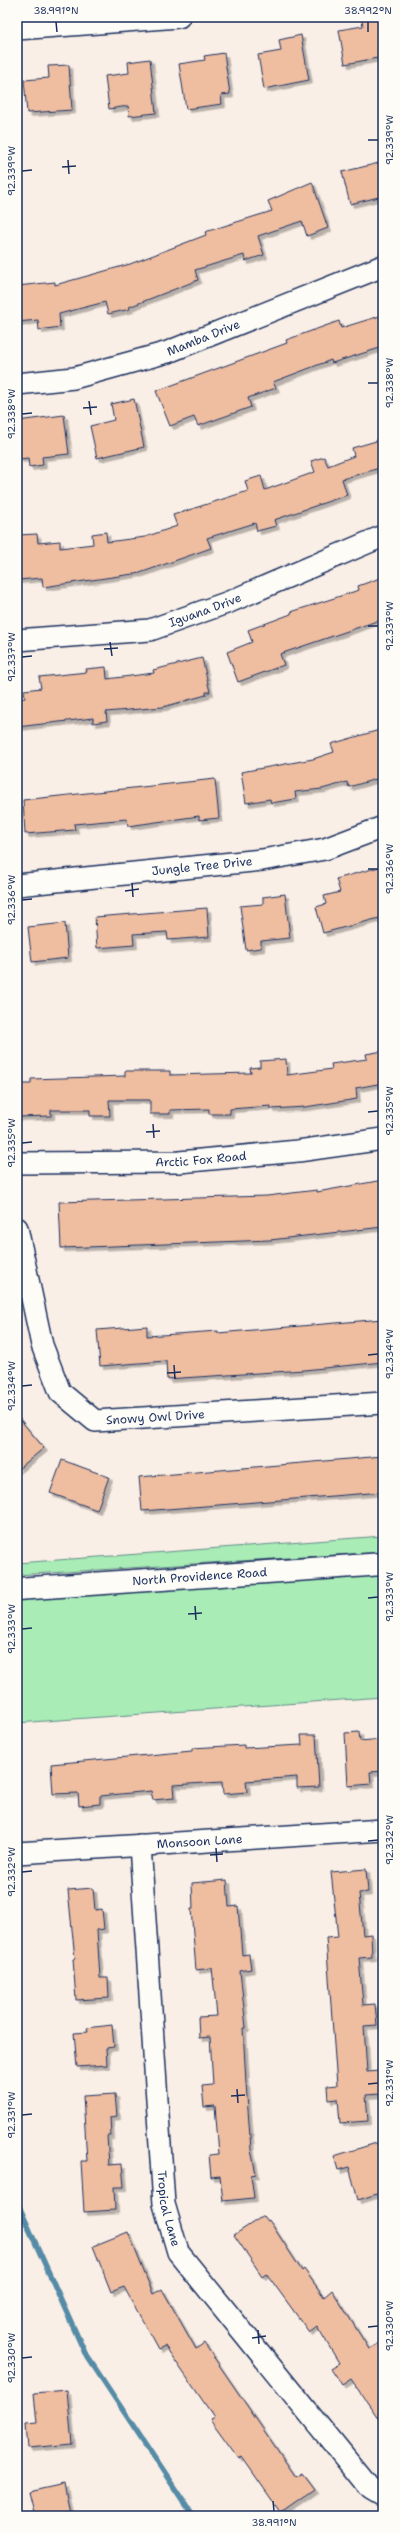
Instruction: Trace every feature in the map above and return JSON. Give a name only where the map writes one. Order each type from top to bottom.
[{"type":"street","points":[[17,29],[179,17]]},
{"type":"street","name":"Mamba Drive","points":[[17,384],[74,378],[168,352],[383,266]]},
{"type":"street","name":"Iguana Drive","points":[[17,640],[150,630],[229,602],[383,536]]},
{"type":"street","name":"Jungle Tree Drive","points":[[17,885],[262,860],[325,849],[383,828]]},
{"type":"street","name":"Arctic Fox Road","points":[[17,1163],[179,1162],[298,1151],[383,1139]]},
{"type":"street","name":"Snowy Owl Drive","points":[[17,1228],[42,1345],[60,1392],[94,1421],[383,1403]]},
{"type":"street","name":"North Providence Road","points":[[17,1589],[383,1564]]},
{"type":"street","name":"Monsoon Lane","points":[[17,1853],[140,1844],[383,1830]]},
{"type":"street","name":"Tropical Lane","points":[[140,1844],[164,2204],[178,2252],[370,2490],[383,2497]]},
{"type":"green space","points":[[383,1536],[383,1552],[17,1575],[17,1563]]},
{"type":"green space","points":[[383,1575],[383,1697],[17,1723],[17,1599]]},
{"type":"building","points":[[361,17],[383,17],[383,57],[345,64],[339,30],[363,26]]},
{"type":"building","points":[[301,35],[309,80],[264,89],[258,55],[281,51],[279,40]]},
{"type":"building","points":[[224,53],[230,94],[221,95],[222,104],[186,109],[179,64],[205,60],[204,56]]},
{"type":"building","points":[[150,59],[156,113],[129,116],[128,106],[109,109],[105,76],[129,73],[128,62]]},
{"type":"building","points":[[69,65],[72,110],[27,113],[24,80],[49,78],[48,66]]},
{"type":"building","points":[[383,162],[383,196],[350,204],[342,172]]},
{"type":"building","points":[[312,182],[328,228],[307,236],[302,221],[258,236],[264,255],[245,261],[244,255],[195,270],[198,280],[129,307],[130,309],[108,314],[105,302],[59,314],[60,327],[39,330],[38,320],[17,322],[17,286],[55,282],[55,285],[130,264],[206,235],[205,232],[272,211],[268,201]]},
{"type":"building","points":[[383,315],[383,347],[332,363],[331,360],[273,382],[276,388],[248,398],[251,407],[198,426],[194,417],[170,426],[156,391],[287,343],[286,340],[339,321],[341,328]]},
{"type":"building","points":[[134,399],[144,447],[97,458],[90,426],[114,420],[111,404]]},
{"type":"building","points":[[64,415],[69,454],[42,457],[43,465],[29,467],[28,458],[19,459],[17,421]]},
{"type":"building","points":[[383,439],[383,467],[342,479],[347,495],[274,520],[276,526],[257,531],[255,523],[207,538],[211,548],[140,573],[43,587],[42,578],[18,580],[17,535],[37,534],[38,543],[60,541],[60,548],[93,544],[92,534],[106,532],[107,542],[145,537],[177,526],[173,515],[248,491],[245,481],[261,476],[265,490],[315,472],[311,461],[324,457],[328,466],[354,456],[352,448]]},
{"type":"building","points":[[383,577],[383,619],[280,654],[284,665],[238,682],[227,652],[252,642],[248,630],[291,614],[291,612],[359,590],[358,586]]},
{"type":"building","points":[[202,658],[210,692],[206,692],[206,695],[163,707],[106,712],[107,721],[93,723],[93,718],[17,727],[17,699],[25,698],[24,690],[41,688],[39,677],[87,672],[86,669],[106,667],[107,679],[154,673],[153,670]]},
{"type":"building","points":[[383,729],[383,777],[349,787],[347,782],[322,789],[295,792],[296,799],[271,803],[270,799],[246,803],[241,772],[313,759],[334,752],[331,744]]},
{"type":"building","points":[[215,779],[219,818],[199,820],[199,816],[128,826],[127,819],[74,824],[75,830],[25,834],[23,800]]},
{"type":"building","points":[[383,866],[383,917],[323,933],[316,907],[326,904],[324,896],[340,892],[336,879]]},
{"type":"building","points":[[285,894],[290,938],[261,941],[261,948],[246,950],[240,906],[263,904],[263,897]]},
{"type":"building","points":[[207,908],[209,937],[168,940],[167,932],[133,934],[134,945],[97,948],[95,917]]},
{"type":"building","points":[[65,923],[68,958],[32,962],[28,927]]},
{"type":"building","points":[[383,1051],[383,1083],[356,1088],[357,1099],[305,1107],[271,1109],[271,1106],[230,1109],[230,1114],[209,1114],[209,1109],[170,1110],[170,1114],[150,1114],[150,1100],[109,1100],[110,1116],[90,1116],[90,1110],[51,1110],[51,1116],[17,1117],[17,1084],[31,1084],[31,1079],[125,1076],[125,1071],[170,1071],[170,1075],[251,1073],[250,1068],[260,1067],[260,1061],[286,1059],[287,1075],[332,1069],[331,1064],[367,1059],[366,1054]]},
{"type":"building","points":[[383,1180],[383,1227],[270,1240],[61,1248],[59,1202],[267,1196],[317,1190],[317,1192]]},
{"type":"building","points":[[383,1319],[383,1362],[304,1370],[167,1379],[166,1361],[100,1366],[97,1330],[147,1326],[147,1336],[218,1331],[218,1333]]},
{"type":"building","points":[[17,1416],[44,1448],[17,1470]]},
{"type":"building","points":[[383,1456],[383,1492],[142,1511],[139,1477]]},
{"type":"building","points":[[62,1460],[109,1477],[97,1510],[50,1493]]},
{"type":"building","points":[[359,1732],[360,1741],[383,1739],[383,1771],[370,1772],[371,1784],[348,1786],[345,1733]]},
{"type":"building","points":[[301,1735],[316,1735],[319,1787],[297,1788],[297,1777],[246,1781],[247,1792],[223,1794],[222,1782],[173,1785],[174,1798],[153,1800],[151,1791],[100,1796],[100,1804],[79,1806],[78,1793],[53,1794],[51,1764],[192,1751],[192,1748],[244,1745],[244,1748],[302,1745]]},
{"type":"building","points":[[366,1869],[368,1892],[359,1893],[363,1935],[371,1934],[372,1957],[359,1958],[363,2005],[375,2004],[377,2025],[364,2026],[367,2072],[380,2071],[381,2094],[366,2095],[368,2121],[340,2123],[338,2099],[328,2100],[327,2086],[337,2085],[326,1938],[338,1937],[331,1872]]},
{"type":"building","points":[[227,1880],[229,1907],[238,1906],[242,1955],[249,1954],[251,1969],[240,1971],[246,2028],[243,2028],[251,2150],[256,2174],[251,2175],[254,2198],[223,2201],[220,2176],[211,2177],[209,2155],[219,2154],[215,2106],[204,2107],[202,2086],[213,2085],[210,2037],[199,2038],[198,2017],[217,2016],[212,1968],[196,1970],[191,1909],[193,1909],[192,1883]]},
{"type":"building","points":[[93,1888],[95,1910],[102,1909],[104,1929],[97,1930],[100,1978],[108,1978],[109,1998],[76,2000],[73,1959],[75,1959],[68,1890]]},
{"type":"building","points":[[112,2025],[114,2047],[106,2048],[107,2065],[77,2067],[74,2033],[88,2032],[87,2028]]},
{"type":"building","points":[[115,2094],[117,2116],[110,2117],[111,2136],[107,2136],[109,2165],[122,2164],[124,2187],[114,2187],[115,2210],[84,2212],[81,2161],[87,2161],[83,2096]]},
{"type":"building","points":[[383,2141],[383,2192],[358,2200],[349,2167],[338,2170],[334,2156]]},
{"type":"building","points":[[263,2216],[267,2221],[269,2220],[302,2271],[304,2269],[324,2297],[332,2290],[369,2349],[383,2341],[383,2425],[351,2379],[342,2385],[331,2368],[339,2363],[317,2326],[309,2332],[266,2273],[262,2276],[234,2235]]},
{"type":"building","points":[[128,2232],[153,2294],[162,2289],[196,2349],[204,2343],[296,2477],[303,2473],[315,2489],[281,2513],[242,2457],[239,2459],[210,2419],[214,2417],[165,2346],[158,2349],[124,2287],[111,2292],[93,2246]]},
{"type":"building","points":[[67,2390],[72,2444],[28,2448],[26,2424],[37,2423],[34,2393]]},
{"type":"building","points":[[64,2484],[71,2516],[34,2516],[28,2492]]},
{"type":"waterway","points":[[17,2202],[85,2353],[193,2516]]}]
